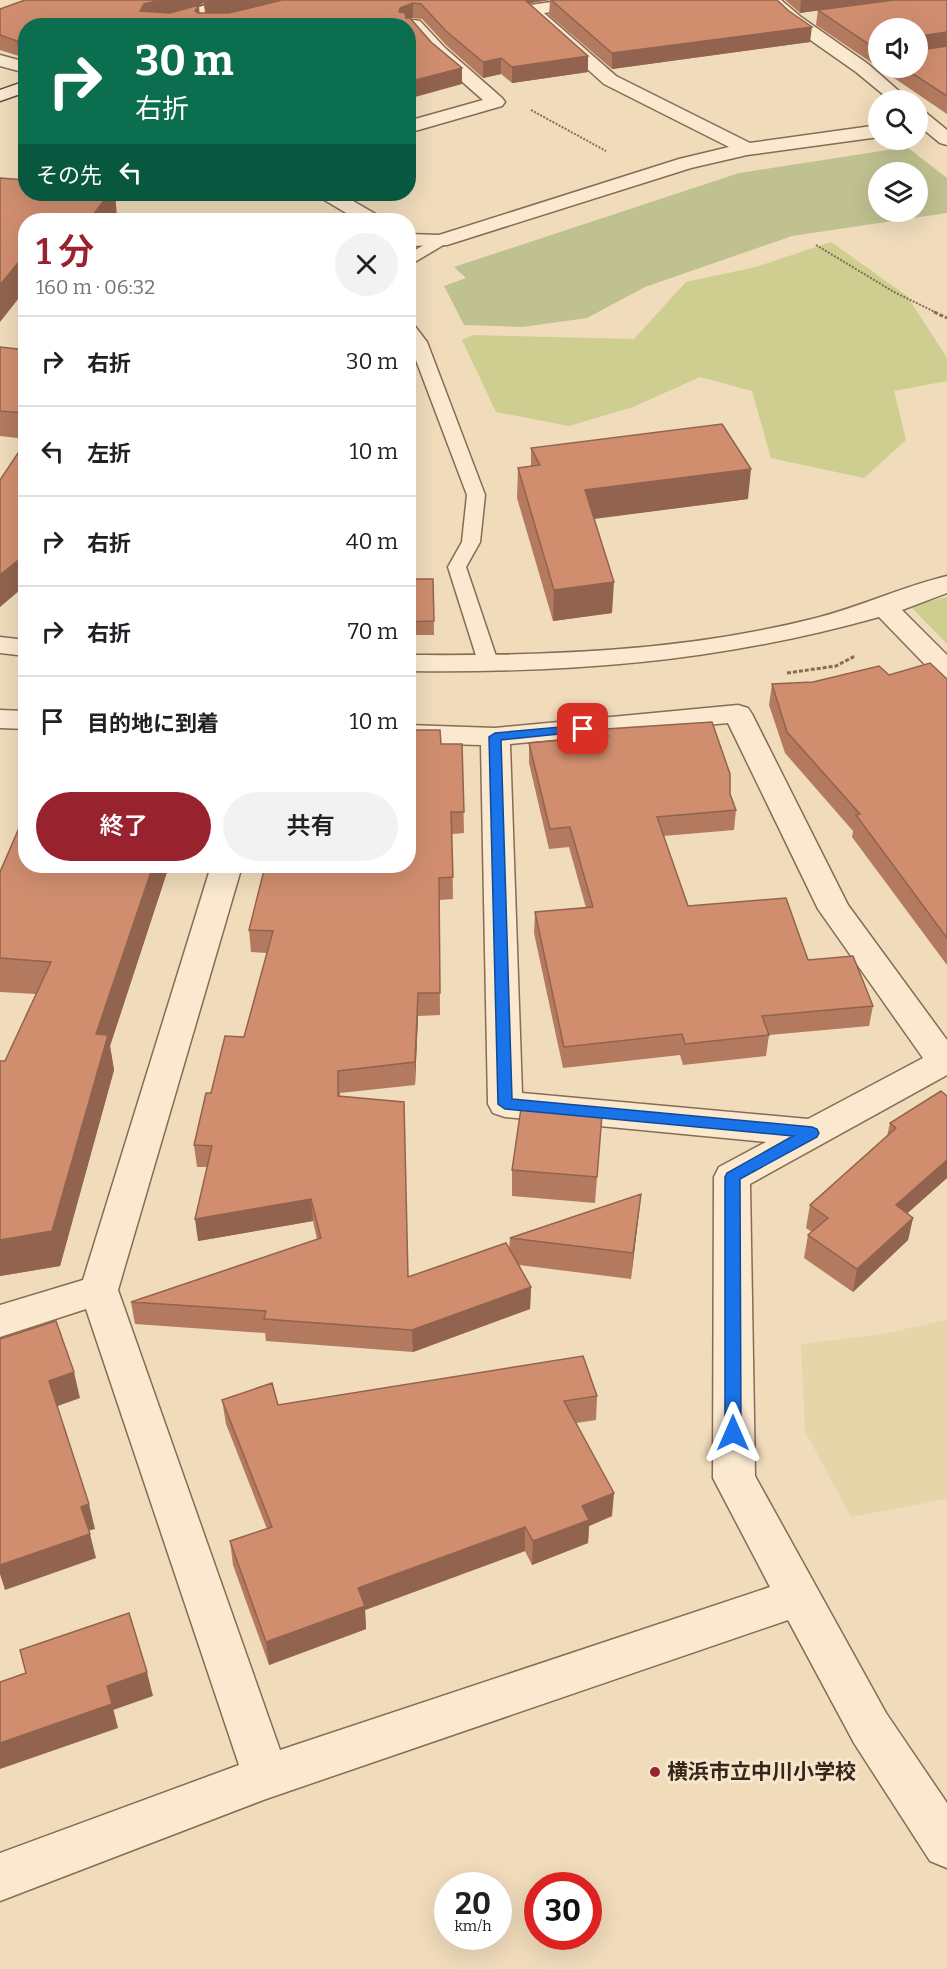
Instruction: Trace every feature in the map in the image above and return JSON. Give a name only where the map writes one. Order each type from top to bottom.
[{"type":"street","points":[[177,18],[208,8],[247,0]]},
{"type":"street","points":[[602,0],[530,10],[610,80],[747,148]]},
{"type":"street","points":[[771,0],[795,21],[868,65]]},
{"type":"street","points":[[237,18],[264,11]]},
{"type":"street","points":[[795,21],[817,18]]},
{"type":"street","points":[[416,27],[439,52],[496,102],[416,125]]},
{"type":"street","points":[[0,60],[18,67]]},
{"type":"street","points":[[0,81],[18,73]]},
{"type":"street","points":[[881,78],[891,90]]},
{"type":"street","points":[[0,96],[18,89]]},
{"type":"street","points":[[928,122],[947,121]]},
{"type":"street","points":[[928,127],[947,139]]},
{"type":"street","points":[[416,240],[440,241],[686,163],[747,148],[868,132]]},
{"type":"street","points":[[340,201],[360,213]]},
{"type":"street","points":[[416,663],[489,665],[683,652],[788,634],[884,608],[947,584]]},
{"type":"street","points":[[884,608],[947,671]]},
{"type":"street","points":[[0,645],[18,647]]},
{"type":"street","points":[[416,734],[495,737],[738,714],[834,909],[945,1060],[732,1177],[734,1478],[870,1728],[947,1844]]},
{"type":"street","points":[[0,719],[18,720]]},
{"type":"street","points":[[495,737],[505,1104],[812,1133]]},
{"type":"street","points":[[224,873],[99,1290],[266,1777]]},
{"type":"street","points":[[0,1321],[99,1290]]},
{"type":"street","points":[[0,1877],[266,1777],[798,1597]]},
{"type":"lane","points":[[416,256],[440,241]]},
{"type":"lane","points":[[416,338],[424,353],[476,495],[471,542],[457,567],[489,665]]},
{"type":"path","points":[[525,107],[649,175]]},
{"type":"path","points":[[816,245],[894,292],[947,318]]},
{"type":"shaded area","points":[[947,1320],[947,1499],[851,1517],[805,1431],[801,1344],[882,1334]]},
{"type":"green space","points":[[888,150],[911,150],[926,162],[868,162],[868,222],[886,222],[792,236],[645,287],[587,318],[522,327],[464,325],[444,286],[466,278],[454,267],[739,173]]},
{"type":"green space","points":[[928,163],[947,178],[947,213],[928,216]]},
{"type":"green space","points":[[831,242],[907,296],[947,358],[947,381],[894,391],[906,440],[864,478],[771,458],[752,391],[700,377],[633,407],[569,426],[496,412],[462,340],[472,335],[634,339],[686,282],[756,267]]},
{"type":"green space","points":[[947,597],[947,644],[910,606]]},
{"type":"building","points":[[25,0],[160,0],[144,4],[140,11],[170,13],[199,5],[195,11],[198,13],[229,13],[282,0],[525,0],[588,56],[512,67],[501,58],[483,62],[446,31],[421,4],[413,3],[400,8],[399,12],[405,13],[406,18],[18,18],[17,41],[0,35],[0,9]]},
{"type":"building","points":[[551,0],[777,0],[812,27],[612,53]]},
{"type":"building","points":[[894,0],[947,0],[947,32],[928,35],[928,18],[868,18],[868,44],[818,10]]},
{"type":"building","points":[[416,25],[431,42],[462,68],[416,80]]},
{"type":"building","points":[[947,46],[947,96],[919,78],[928,78],[928,49]]},
{"type":"building","points":[[0,178],[18,179],[18,201],[104,201],[94,213],[18,213],[18,263],[0,285]]},
{"type":"building","points":[[0,347],[18,349],[18,412],[0,411]]},
{"type":"building","points":[[722,424],[751,469],[585,490],[614,582],[554,590],[518,468],[540,465],[531,448]]},
{"type":"building","points":[[18,453],[18,560],[0,575],[0,480]]},
{"type":"building","points":[[416,579],[433,579],[434,621],[416,622]]},
{"type":"building","points":[[930,663],[947,679],[947,938],[856,815],[860,814],[787,732],[772,684],[813,682],[879,666],[889,675]]},
{"type":"building","points":[[712,722],[730,774],[730,794],[736,810],[657,817],[688,906],[786,898],[808,960],[853,956],[873,1006],[762,1016],[769,1035],[685,1044],[682,1034],[564,1047],[535,912],[593,907],[570,827],[550,829],[529,743],[608,736],[606,729]]},
{"type":"building","points":[[416,730],[440,730],[441,744],[462,744],[464,812],[451,812],[453,877],[439,878],[440,993],[418,993],[415,1062],[338,1071],[338,1096],[404,1102],[408,1277],[506,1243],[531,1287],[412,1330],[264,1319],[266,1311],[131,1302],[321,1238],[311,1199],[195,1219],[212,1146],[194,1145],[206,1093],[211,1093],[225,1036],[244,1037],[273,931],[249,930],[263,873],[416,873]]},
{"type":"building","points":[[18,830],[18,873],[151,873],[96,1034],[108,1035],[52,1231],[0,1240],[0,1061],[5,1061],[51,962],[0,958],[0,872]]},
{"type":"building","points":[[941,1091],[947,1096],[947,1160],[896,1205],[913,1218],[857,1269],[808,1235],[828,1218],[810,1205],[896,1128],[890,1123]]},
{"type":"building","points":[[521,1108],[602,1115],[597,1177],[512,1170]]},
{"type":"building","points":[[641,1194],[633,1253],[510,1238]]},
{"type":"building","points":[[56,1321],[74,1372],[49,1381],[89,1504],[81,1507],[90,1534],[0,1565],[0,1339]]},
{"type":"building","points":[[583,1356],[597,1396],[564,1401],[614,1493],[582,1506],[589,1520],[533,1541],[525,1527],[358,1588],[365,1606],[266,1642],[230,1541],[272,1527],[222,1400],[272,1383],[278,1405]]},
{"type":"building","points":[[129,1613],[147,1672],[107,1686],[112,1704],[0,1743],[0,1682],[26,1673],[20,1650]]},
{"type":"place","name":"横浜市立中川小学校","points":[[655,1772]]},
{"type":"route","points":[[583,729],[495,737],[505,1104],[812,1133],[732,1177],[733,1433]]}]
